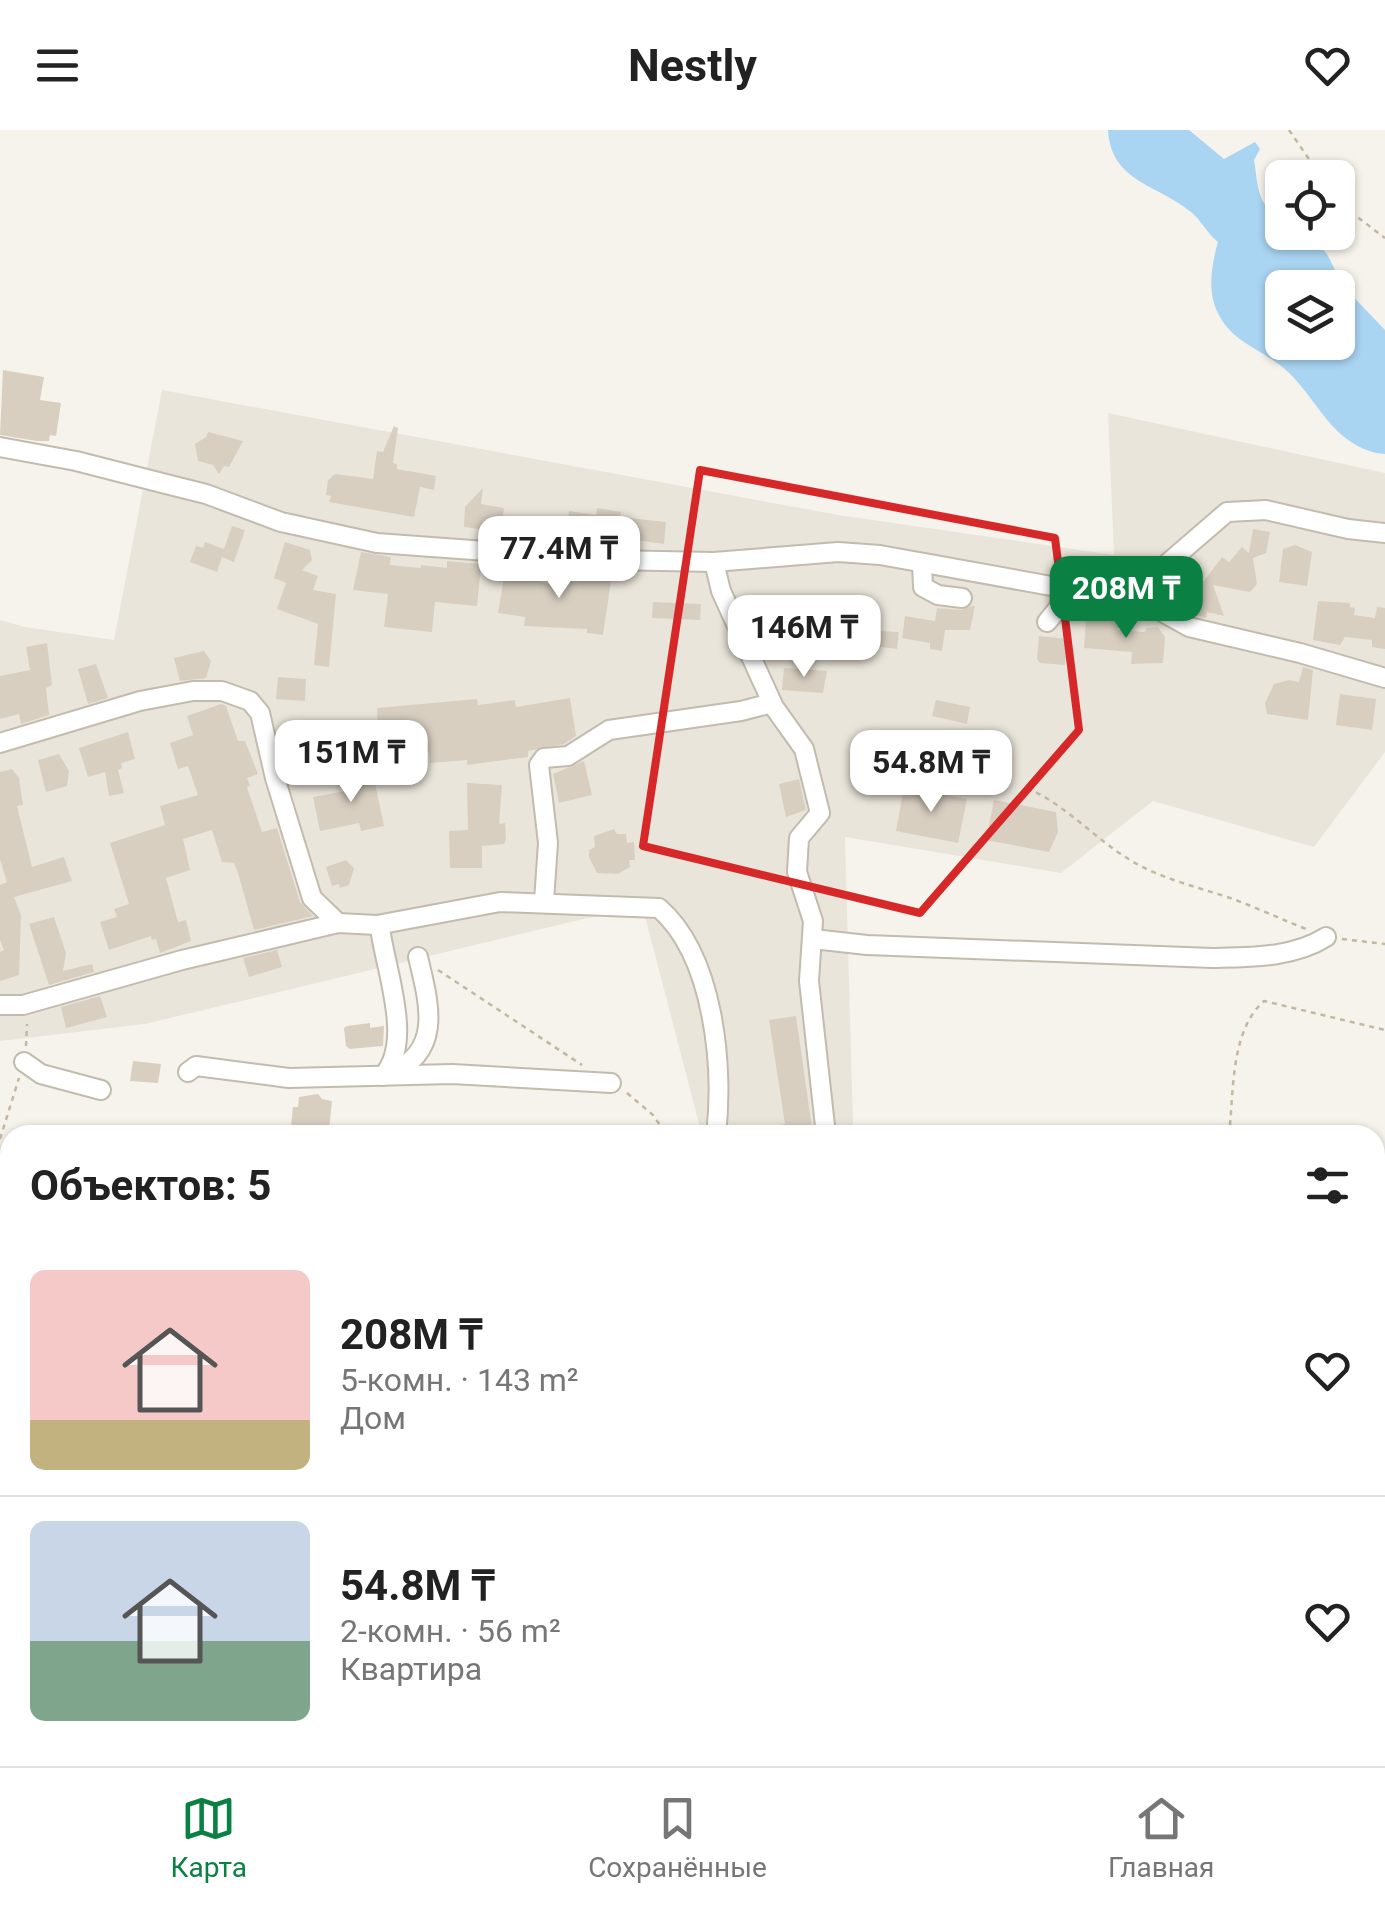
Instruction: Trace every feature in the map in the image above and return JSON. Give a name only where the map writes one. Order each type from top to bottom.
[{"type":"street","points":[[0,447],[130,474],[206,494],[298,526],[377,543],[608,560],[714,562],[838,552],[922,563],[1101,596],[1147,581],[1228,512],[1266,510],[1348,530],[1385,533]]},
{"type":"street","points":[[714,562],[722,590],[772,703],[804,749],[820,813],[799,838],[798,872],[813,922],[809,981],[825,1125]]},
{"type":"street","points":[[922,563],[923,587],[938,595],[962,598]]},
{"type":"street","points":[[1121,589],[1190,627],[1385,678]]},
{"type":"street","points":[[1047,622],[1073,590]]},
{"type":"street","points":[[0,743],[140,701],[192,691],[222,692],[250,701],[260,713],[275,778],[312,898],[338,922]]},
{"type":"street","points":[[544,901],[548,843],[539,765],[544,758],[568,756],[610,730],[772,703]]},
{"type":"street","points":[[0,1004],[23,1004],[338,922],[377,925],[500,902],[658,908],[688,942],[712,1019],[720,1102],[717,1125]]},
{"type":"street","points":[[380,934],[398,1031],[397,1053],[382,1076]]},
{"type":"street","points":[[813,939],[867,945],[1212,958],[1279,953],[1311,947],[1326,937]]},
{"type":"street","points":[[382,1076],[420,1053],[427,1033],[429,1008],[418,957]]},
{"type":"street","points":[[24,1062],[41,1074],[102,1090]]},
{"type":"street","points":[[188,1072],[196,1066],[289,1078],[452,1074],[611,1083]]},
{"type":"path","points":[[1289,130],[1310,160]]},
{"type":"path","points":[[1355,215],[1385,238]]},
{"type":"path","points":[[1028,788],[1052,799],[1087,830],[1159,875],[1326,937],[1385,944]]},
{"type":"path","points":[[418,957],[582,1064]]},
{"type":"path","points":[[1230,1125],[1242,1031],[1249,1014],[1264,1000],[1385,1030]]},
{"type":"path","points":[[611,1083],[653,1115],[660,1125]]},
{"type":"path","points":[[0,1511],[0,1545]]},
{"type":"highlighted area","points":[[700,470],[1055,538],[1079,730],[920,913],[643,846]]},
{"type":"shaded area","points":[[162,390],[838,515],[1114,555],[1108,413],[1385,473],[1385,752],[1314,847],[1153,801],[1061,873],[845,837],[852,1125],[699,1125],[642,905],[145,1024],[0,1041],[0,620],[114,640]]},
{"type":"water","points":[[1108,130],[1189,130],[1224,159],[1255,142],[1260,149],[1254,160],[1265,204],[1265,250],[1323,250],[1335,270],[1265,270],[1265,356],[1228,328],[1217,311],[1211,285],[1218,242],[1191,212],[1138,180],[1117,161]]},
{"type":"water","points":[[1355,299],[1385,330],[1385,454],[1369,451],[1347,439],[1284,368],[1272,360],[1355,360]]},
{"type":"building","points":[[3,370],[44,377],[40,400],[61,403],[56,436],[50,435],[49,441],[37,441],[0,435]]},
{"type":"building","points":[[394,426],[398,428],[393,463],[397,469],[436,476],[434,490],[420,487],[414,517],[329,502],[328,480],[335,474],[373,479],[377,451],[383,452]]},
{"type":"building","points":[[208,432],[243,441],[229,467],[224,466],[219,474],[213,465],[198,461],[195,444]]},
{"type":"building","points":[[483,488],[481,504],[504,508],[501,532],[464,527],[465,507]]},
{"type":"building","points":[[597,508],[621,512],[620,517],[666,522],[664,544],[600,535],[599,541],[588,542],[566,537],[569,511],[596,515]]},
{"type":"building","points":[[232,526],[245,530],[234,562],[222,557],[217,572],[190,562],[196,546],[203,548],[205,542],[224,549]]},
{"type":"building","points":[[1253,529],[1270,532],[1266,553],[1253,558],[1257,584],[1250,592],[1213,585],[1224,616],[1207,612],[1206,618],[1189,613],[1196,582],[1204,581],[1222,557],[1229,562],[1242,547],[1249,553]]},
{"type":"building","points":[[285,542],[310,550],[312,560],[302,570],[318,576],[313,590],[336,594],[329,667],[314,665],[318,624],[277,609],[286,583],[274,578]]},
{"type":"building","points":[[1295,545],[1312,552],[1307,586],[1279,582],[1283,549]]},
{"type":"building","points":[[361,552],[391,557],[390,565],[447,568],[447,561],[481,564],[477,606],[435,602],[432,632],[384,627],[388,594],[353,590]]},
{"type":"building","points":[[514,572],[551,585],[552,578],[560,576],[612,574],[603,635],[587,633],[587,629],[524,626],[525,617],[498,613],[504,577]]},
{"type":"building","points":[[1318,601],[1350,603],[1355,608],[1354,615],[1375,618],[1377,607],[1385,608],[1385,649],[1372,647],[1372,640],[1345,637],[1340,645],[1313,640]]},
{"type":"building","points":[[653,602],[701,604],[700,620],[652,618]]},
{"type":"building","points":[[972,606],[970,630],[945,630],[942,651],[930,649],[930,643],[902,638],[905,616],[935,621],[937,608],[961,610]]},
{"type":"building","points":[[1086,618],[1119,621],[1118,630],[1144,632],[1158,627],[1165,637],[1163,663],[1131,664],[1132,652],[1084,648]]},
{"type":"building","points":[[865,630],[899,632],[897,649],[864,645]]},
{"type":"building","points":[[1039,636],[1068,639],[1065,665],[1040,663]]},
{"type":"building","points":[[47,643],[52,685],[46,688],[49,715],[21,724],[19,714],[0,719],[0,676],[30,670],[26,647]]},
{"type":"building","points":[[204,651],[211,661],[206,678],[180,681],[174,658]]},
{"type":"building","points":[[96,664],[108,698],[88,704],[78,669]]},
{"type":"building","points":[[1303,667],[1313,670],[1308,720],[1267,714],[1265,703],[1274,684],[1299,682]]},
{"type":"building","points":[[784,668],[827,671],[823,693],[782,690]]},
{"type":"building","points":[[278,677],[306,679],[305,701],[276,699]]},
{"type":"building","points":[[1340,694],[1376,699],[1372,730],[1336,725]]},
{"type":"building","points":[[570,698],[576,736],[564,744],[528,751],[528,757],[467,765],[467,760],[430,763],[424,731],[415,732],[414,726],[378,729],[377,708],[477,699],[478,705],[515,700],[516,707]]},
{"type":"building","points":[[936,700],[970,707],[967,724],[932,716]]},
{"type":"building","points":[[221,704],[226,706],[238,741],[245,741],[258,774],[247,778],[247,787],[262,832],[277,828],[300,902],[313,916],[254,930],[234,863],[222,862],[212,830],[183,839],[190,870],[166,878],[178,922],[186,920],[191,941],[160,953],[156,939],[151,936],[109,950],[100,922],[117,917],[114,909],[129,904],[110,843],[165,825],[160,806],[198,795],[188,766],[178,769],[170,743],[193,735],[187,716]]},
{"type":"building","points":[[128,732],[135,759],[121,763],[118,770],[124,793],[109,796],[105,772],[88,777],[79,748]]},
{"type":"building","points":[[59,754],[69,771],[67,786],[46,792],[38,760]]},
{"type":"building","points":[[584,761],[592,795],[559,803],[553,774]]},
{"type":"building","points":[[12,769],[19,778],[23,805],[17,806],[32,867],[64,857],[72,881],[14,897],[21,915],[19,975],[0,981],[0,952],[4,950],[0,940],[0,885],[7,882],[0,859],[0,772]]},
{"type":"building","points":[[372,769],[384,826],[361,831],[359,823],[320,831],[313,797],[351,790],[348,774]]},
{"type":"building","points":[[799,779],[806,810],[786,817],[779,784]]},
{"type":"building","points":[[467,783],[502,785],[499,824],[505,823],[506,839],[504,844],[482,846],[482,868],[450,868],[449,831],[468,830]]},
{"type":"building","points":[[904,787],[967,799],[958,843],[896,831]]},
{"type":"building","points":[[994,800],[1056,812],[1058,832],[1049,852],[986,840]]},
{"type":"building","points":[[614,829],[617,834],[626,834],[627,843],[634,842],[635,860],[629,860],[630,867],[618,874],[597,873],[589,857],[589,850],[595,847],[594,836]]},
{"type":"building","points":[[346,860],[354,868],[349,885],[332,886],[326,867]]},
{"type":"building","points":[[54,917],[66,953],[63,971],[92,964],[94,972],[49,985],[29,924]]},
{"type":"building","points":[[277,950],[282,967],[249,977],[243,958]]},
{"type":"building","points":[[100,996],[107,1017],[66,1028],[61,1007]]},
{"type":"building","points":[[796,1016],[812,1125],[779,1125],[785,1124],[769,1020]]},
{"type":"building","points":[[370,1023],[370,1028],[384,1026],[383,1046],[346,1046],[344,1028]]},
{"type":"building","points":[[133,1061],[161,1064],[158,1083],[130,1081]]},
{"type":"building","points":[[318,1094],[332,1101],[330,1125],[291,1125],[293,1107],[298,1107],[299,1097]]}]
